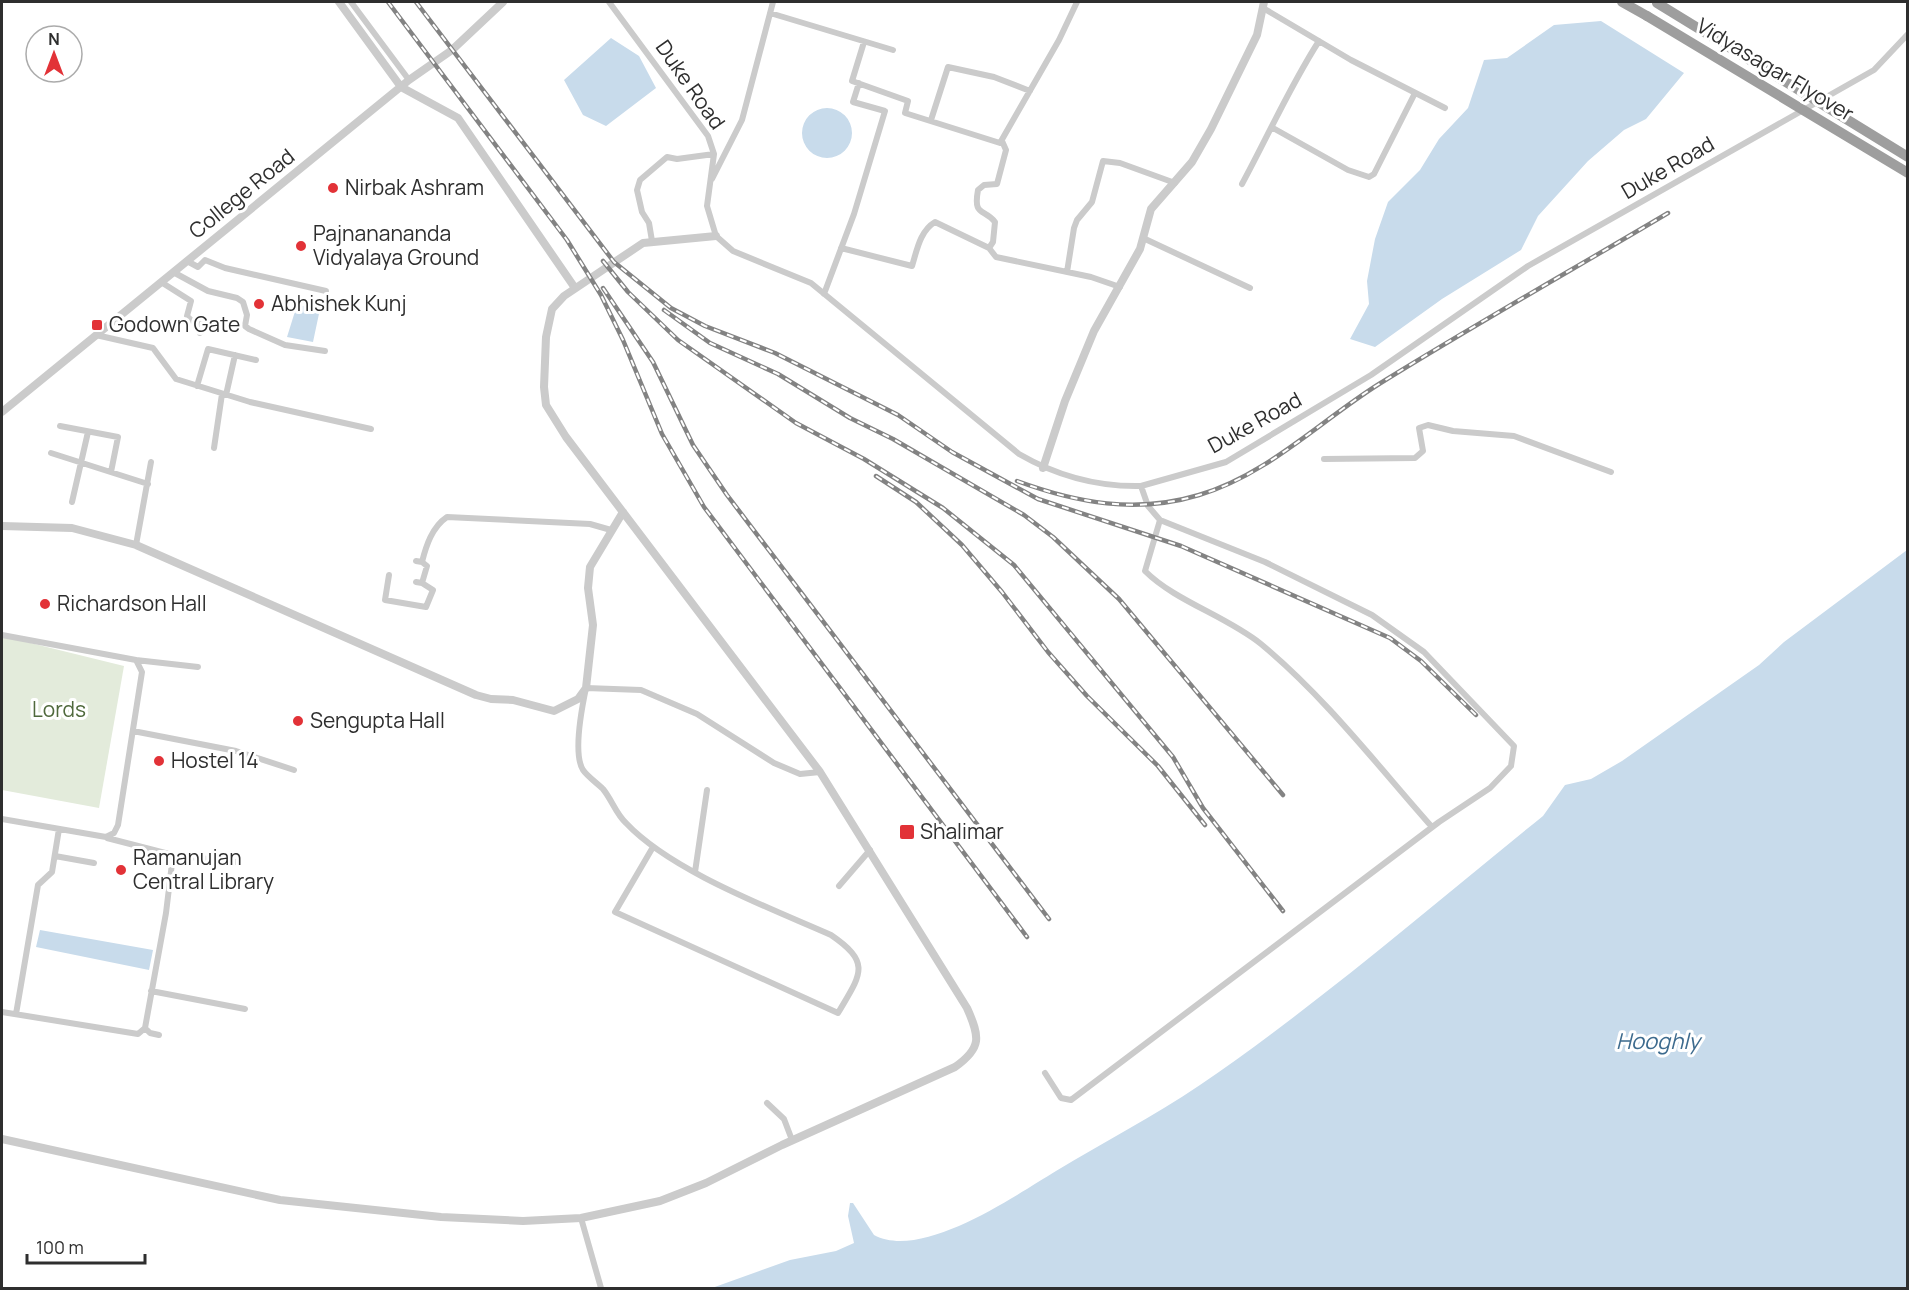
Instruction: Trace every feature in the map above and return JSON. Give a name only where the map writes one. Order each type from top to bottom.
[{"type":"highway","name":"Vidyasagar Flyover","points":[[1622,2],[1908,173]]},
{"type":"highway","name":"Vidyasagar Flyover","points":[[1654,2],[1908,157]]},
{"type":"street","points":[[339,2],[401,87],[458,118],[579,286]]},
{"type":"street","points":[[351,2],[409,80]]},
{"type":"street","name":"College Road","points":[[2,412],[409,80],[452,50],[503,2]]},
{"type":"street","name":"Duke Road","points":[[609,2],[708,136],[714,154],[707,206],[716,236],[733,251],[811,283],[1019,454],[1043,468],[1078,480],[1141,486],[1226,462],[1371,375],[1528,267],[1874,70],[1908,34]]},
{"type":"street","points":[[711,182],[742,120],[773,2]]},
{"type":"street","points":[[1002,141],[1077,2]]},
{"type":"street","points":[[1043,468],[1065,400],[1094,331],[1120,287],[1143,238],[1150,209],[1192,162],[1225,102],[1257,34],[1264,5],[1319,41],[1445,108]]},
{"type":"street","points":[[770,13],[893,50]]},
{"type":"street","points":[[1242,184],[1273,128],[1300,71],[1319,41]]},
{"type":"street","points":[[864,42],[852,81],[908,101],[905,113],[995,142],[1002,141]]},
{"type":"street","points":[[931,120],[948,67],[994,77],[1030,91]]},
{"type":"street","points":[[824,294],[841,249],[885,111],[853,102],[859,83]]},
{"type":"street","points":[[1273,128],[1348,170],[1369,177],[1374,174],[1415,93]]},
{"type":"street","points":[[989,248],[993,242],[995,222],[982,214],[976,202],[978,190],[984,185],[997,184],[1006,150],[1002,141]]},
{"type":"street","points":[[652,241],[649,223],[642,212],[637,190],[640,180],[667,157],[677,159],[714,154]]},
{"type":"street","points":[[1067,272],[1074,228],[1077,220],[1092,202],[1103,161],[1120,163],[1174,183]]},
{"type":"street","points":[[841,249],[912,266],[921,238],[927,227],[935,222],[989,248],[996,257],[1067,272],[1120,287]]},
{"type":"street","points":[[2,1139],[280,1200],[441,1217],[523,1221],[581,1218],[660,1201],[706,1183],[792,1140],[955,1067],[971,1056],[976,1044],[975,1027],[967,1008],[820,772],[566,437],[546,405],[544,387],[546,338],[552,309],[623,254],[643,243],[716,236]]},
{"type":"street","points":[[1143,238],[1250,288]]},
{"type":"street","points":[[187,261],[198,267],[204,260],[225,268],[326,291]]},
{"type":"street","points":[[174,272],[208,291],[237,298],[243,302],[247,315],[245,326],[249,329],[285,345],[325,351]]},
{"type":"street","points":[[161,282],[191,301],[187,316],[192,321],[201,324],[200,333]]},
{"type":"street","points":[[96,335],[153,348],[176,379],[224,394],[371,429]]},
{"type":"street","points":[[197,386],[208,349],[256,360]]},
{"type":"street","points":[[214,448],[224,394],[235,355]]},
{"type":"street","points":[[1324,459],[1415,458],[1423,451],[1419,428],[1428,424],[1453,431],[1514,436],[1611,472]]},
{"type":"street","points":[[60,426],[118,437],[111,472]]},
{"type":"street","points":[[72,502],[88,432]]},
{"type":"street","points":[[51,453],[148,484]]},
{"type":"street","points":[[136,545],[151,462]]},
{"type":"street","points":[[1045,1074],[1061,1098],[1071,1100],[1432,827],[1490,788],[1511,766],[1514,746],[1424,651],[1372,615],[1265,562],[1160,520],[1148,506],[1141,486]]},
{"type":"street","points":[[623,512],[590,567],[588,588],[593,625],[578,737],[582,769],[603,790],[624,822],[653,847],[695,872],[831,935],[850,948],[858,957],[858,969],[855,983],[838,1012],[615,912],[653,847]]},
{"type":"street","points":[[389,575],[385,600],[426,607],[433,590],[419,583],[427,566],[419,562],[435,528],[447,517],[590,524],[611,530]]},
{"type":"street","points":[[1160,520],[1145,571],[1156,582],[1227,620],[1278,659],[1313,692],[1432,827]]},
{"type":"street","points":[[2,526],[72,528],[108,535],[136,545],[476,695],[491,699],[513,700],[554,711],[578,699],[586,688]]},
{"type":"street","points":[[2,635],[136,660],[198,667]]},
{"type":"street","points":[[106,837],[114,833],[118,825],[142,672],[136,660]]},
{"type":"street","points":[[586,688],[641,690],[697,714],[774,763],[800,774],[820,772]]},
{"type":"street","points":[[133,731],[236,751],[294,770]]},
{"type":"street","points":[[695,872],[707,790]]},
{"type":"street","points":[[2,819],[106,837],[173,855],[236,862]]},
{"type":"street","points":[[15,1014],[38,885],[52,873],[59,829]]},
{"type":"street","points":[[839,886],[870,850]]},
{"type":"street","points":[[2,1012],[138,1034],[144,1028],[168,903],[173,855]]},
{"type":"street","points":[[55,856],[94,863]]},
{"type":"street","points":[[151,991],[244,1009]]},
{"type":"street","points":[[144,1028],[150,1033],[159,1035]]},
{"type":"street","points":[[767,1103],[784,1119],[792,1140]]},
{"type":"street","points":[[581,1218],[601,1288]]},
{"type":"green space","name":"Lords","points":[[2,636],[124,666],[99,808],[2,790]]},
{"type":"water","points":[[1601,21],[1684,73],[1646,119],[1624,130],[1588,161],[1538,216],[1521,250],[1442,299],[1375,347],[1350,339],[1369,304],[1367,281],[1375,239],[1388,202],[1420,170],[1439,139],[1468,108],[1484,60],[1507,58],[1554,25]]},
{"type":"water","points":[[611,38],[639,56],[656,88],[606,126],[583,115],[564,80]]},
{"type":"water","points":[[822,108],[832,108],[845,115],[852,128],[852,138],[845,151],[832,158],[822,158],[813,154],[806,147],[802,138],[802,128],[806,119],[813,112]]},
{"type":"water","points":[[297,305],[320,309],[313,342],[287,337]]},
{"type":"water","name":"Hooghly","points":[[1907,550],[1907,1288],[712,1288],[790,1260],[836,1251],[854,1243],[848,1216],[850,1203],[853,1203],[874,1235],[894,1241],[917,1239],[942,1233],[993,1209],[1165,1107],[1245,1054],[1374,954],[1543,816],[1565,785],[1591,779],[1622,761],[1759,665],[1784,642]]},
{"type":"water","points":[[40,930],[153,950],[149,970],[36,947]]},
{"type":"railway","points":[[388,2],[567,240],[601,295],[623,340],[662,434],[704,507],[1027,937]]},
{"type":"railway","points":[[416,2],[614,262],[671,308],[705,326],[775,353],[898,415],[952,452],[1038,499],[1181,546],[1390,638],[1421,661],[1476,715]]},
{"type":"railway","points":[[1017,481],[1084,500],[1130,505],[1176,501],[1224,486],[1270,461],[1379,384],[1668,213]]},
{"type":"railway","points":[[603,261],[628,292],[678,340],[796,423],[864,459],[943,508],[1014,565],[1173,757],[1203,808],[1283,911]]},
{"type":"railway","points":[[603,288],[653,362],[693,445],[727,495],[1049,919]]},
{"type":"railway","points":[[664,310],[710,343],[778,374],[850,418],[893,439],[1024,515],[1053,537],[1119,599],[1283,795]]},
{"type":"railway","points":[[876,476],[916,502],[962,545],[1048,652],[1087,696],[1158,766],[1205,825]]},
{"type":"place","name":"Nirbak Ashram","points":[[333,188]]},
{"type":"place","name":"Pajnanananda Vidyalaya Ground","points":[[301,246]]},
{"type":"place","name":"Abhishek Kunj","points":[[259,304]]},
{"type":"place","name":"Godown Gate","points":[[97,325]]},
{"type":"place","name":"Richardson Hall","points":[[45,604]]},
{"type":"place","name":"Sengupta Hall","points":[[298,721]]},
{"type":"place","name":"Hostel 14","points":[[159,761]]},
{"type":"place","name":"Shalimar","points":[[907,832]]},
{"type":"place","name":"Ramanujan Central Library","points":[[121,870]]}]
